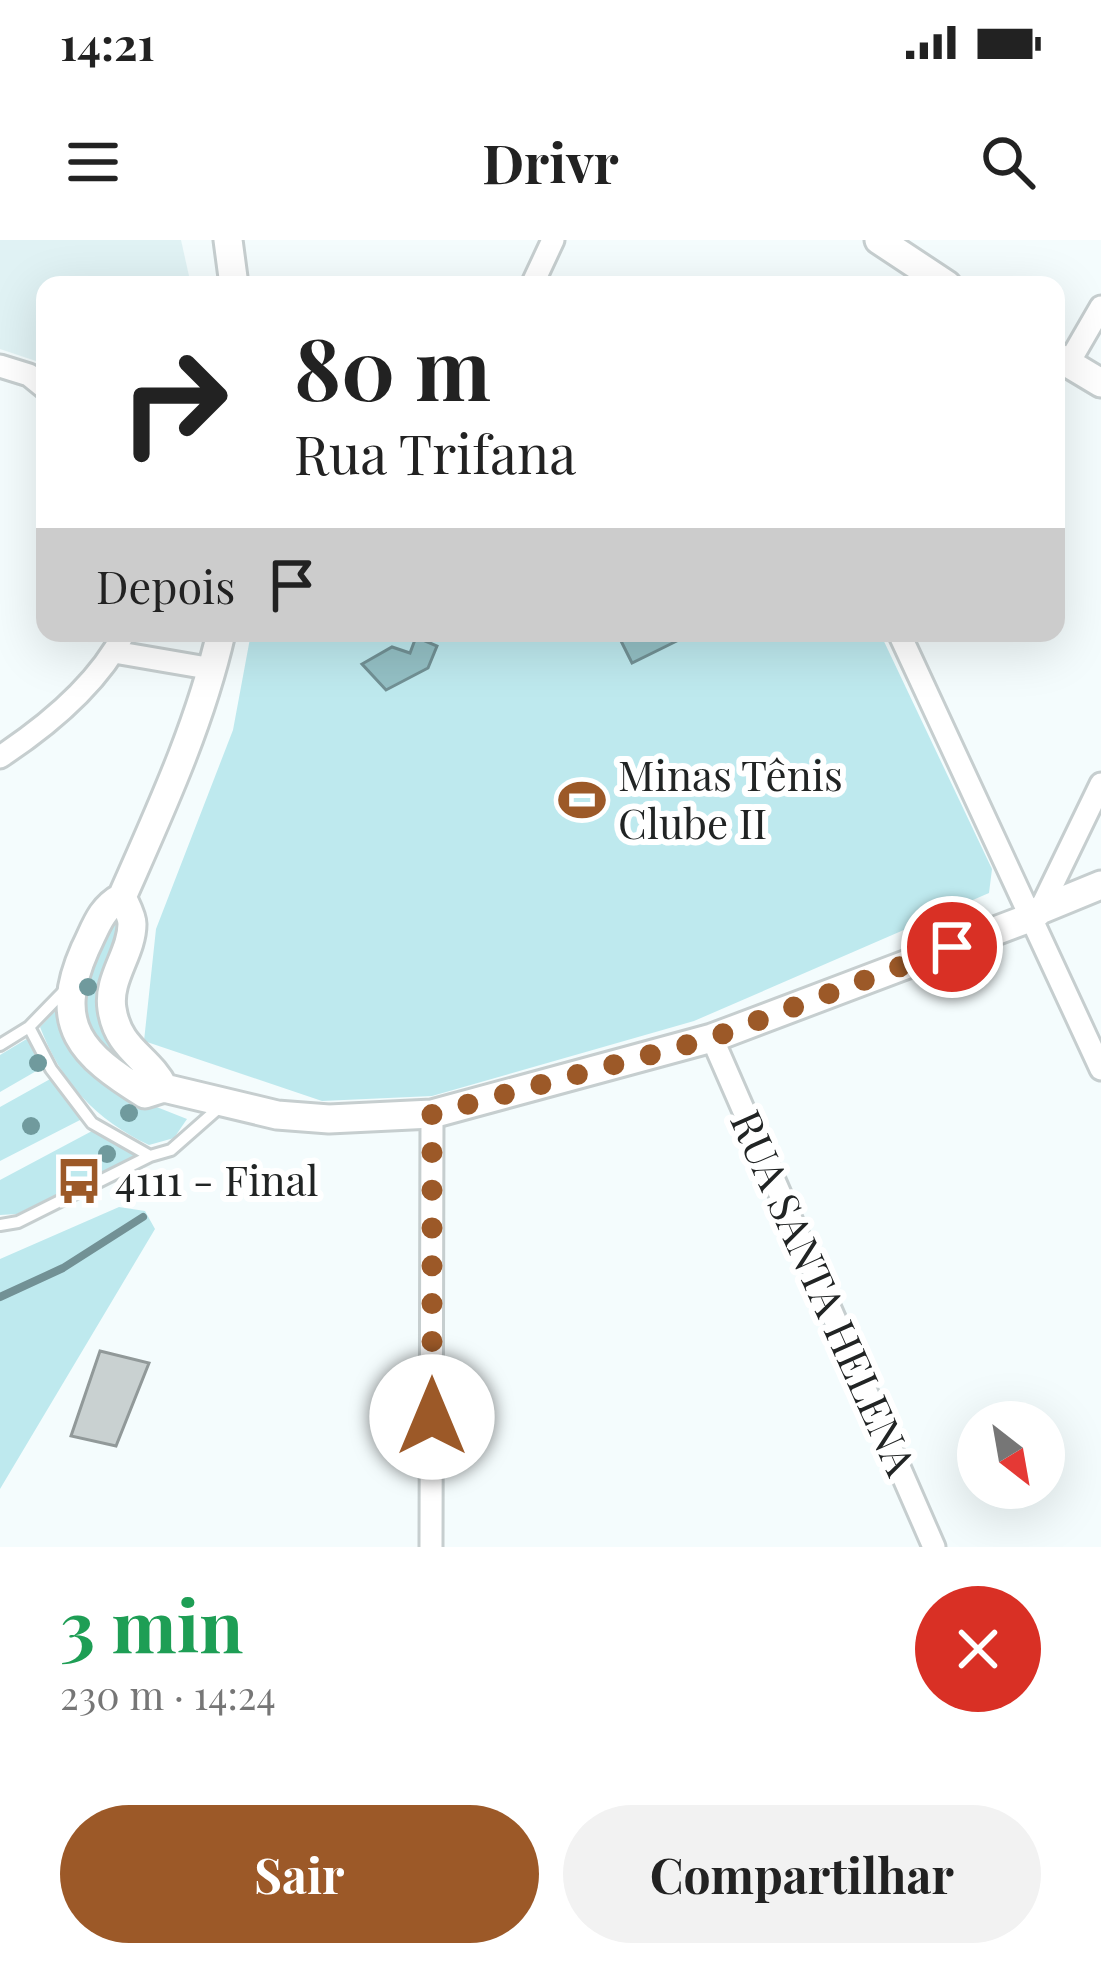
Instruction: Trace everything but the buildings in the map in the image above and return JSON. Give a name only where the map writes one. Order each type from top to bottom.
[{"type":"street","points":[[228,240],[233,276]]},
{"type":"street","points":[[536,276],[554,240]]},
{"type":"street","points":[[879,240],[933,276]]},
{"type":"street","points":[[1065,354],[1101,307]]},
{"type":"street","points":[[1065,364],[1101,383]]},
{"type":"street","points":[[0,366],[36,381]]},
{"type":"street","points":[[219,642],[176,776],[122,897],[105,907],[72,983],[71,1014],[88,1054],[145,1094],[164,1088],[278,1115],[329,1119],[432,1114],[712,1038],[1101,885]]},
{"type":"street","points":[[903,642],[1036,913],[1101,1069]]},
{"type":"street","points":[[0,757],[84,689],[119,643],[213,669]]},
{"type":"street","points":[[1036,913],[1101,784]]},
{"type":"street","points":[[122,897],[133,923],[111,992],[112,1009],[122,1040],[157,1073],[164,1088]]},
{"type":"street","name":"RUA SANTA HELENA","points":[[712,1038],[934,1547]]},
{"type":"street","points":[[431,1547],[432,1114]]},
{"type":"lane","points":[[0,1045],[29,1027],[72,983]]},
{"type":"lane","points":[[29,1027],[51,1069],[92,1123],[150,1156]]},
{"type":"lane","points":[[0,1225],[18,1222],[171,1150],[224,1103]]},
{"type":"shaded area","points":[[0,240],[181,240],[189,276],[36,276],[36,361],[0,349]]},
{"type":"shaded area","name":"Minas Tênis Clube II","points":[[249,642],[884,642],[992,869],[989,893],[694,1021],[432,1096],[322,1101],[144,1041],[156,929],[233,730]]},
{"type":"shaded area","points":[[414,642],[437,646],[428,668],[386,690],[362,664],[392,647],[410,653]]},
{"type":"shaded area","points":[[622,642],[675,642],[632,663]]},
{"type":"shaded area","points":[[119,907],[125,923],[104,992],[151,1078],[103,1058],[77,999]]},
{"type":"shaded area","points":[[61,1005],[144,1102],[187,1119],[174,1138],[149,1145],[113,1124],[82,1097],[58,1065],[40,1027]]},
{"type":"shaded area","points":[[30,1037],[45,1066],[0,1092],[0,1055]]},
{"type":"shaded area","points":[[52,1078],[82,1119],[0,1161],[0,1107]]},
{"type":"shaded area","points":[[92,1131],[136,1156],[17,1214],[0,1215],[0,1180]]},
{"type":"shaded area","points":[[119,1207],[145,1211],[155,1229],[0,1489],[0,1259]]},
{"type":"waterway","points":[[0,1297],[63,1268],[143,1217]]},
{"type":"place","name":"Minas Tênis Clube II","points":[[582,800]]},
{"type":"place","name":"4111 - Final","points":[[79,1181]]},
{"type":"route","points":[[432,1417],[432,1114],[712,1038],[952,947]]}]
